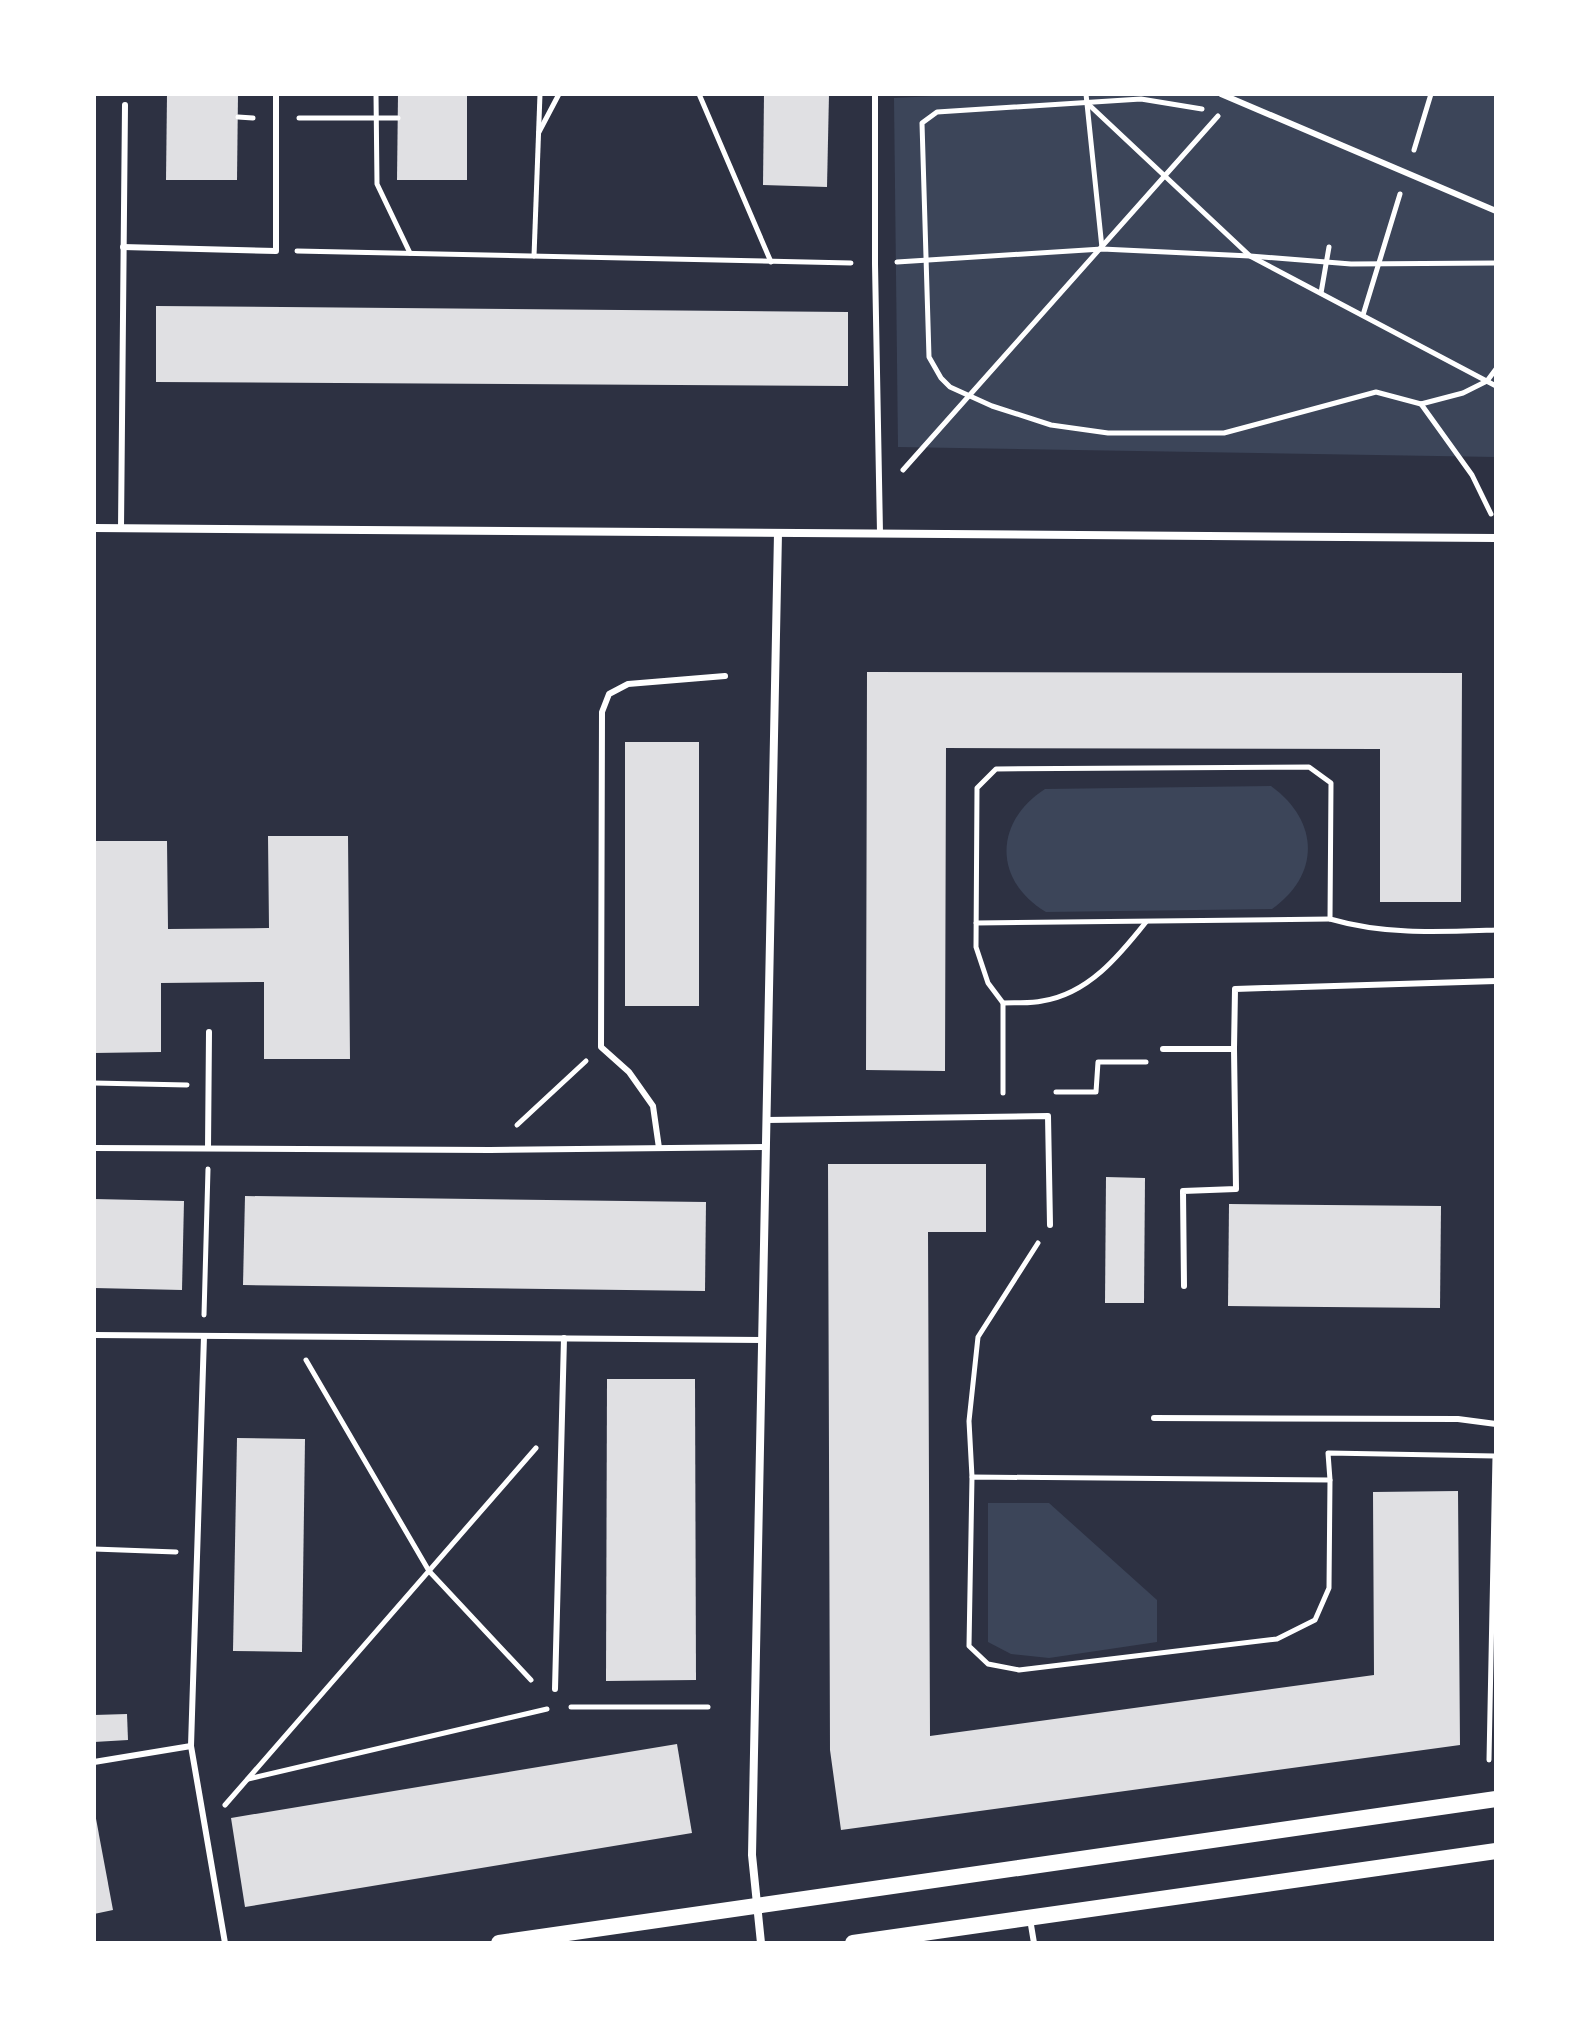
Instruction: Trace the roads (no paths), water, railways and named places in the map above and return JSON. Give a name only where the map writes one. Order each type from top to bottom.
[{"type":"main road","points":[[499,1943],[1496,1799]]},
{"type":"main road","points":[[853,1943],[1496,1851]]},
{"type":"street","points":[[94,528],[1496,538]]},
{"type":"street","points":[[761,1943],[752,1855],[778,533]]},
{"type":"lane","points":[[123,247],[276,251],[276,94]]},
{"type":"lane","points":[[875,94],[880,533]]},
{"type":"lane","points":[[1221,94],[1496,211]]},
{"type":"lane","points":[[121,528],[125,105]]},
{"type":"lane","points":[[659,1148],[653,1106],[629,1072],[601,1047],[602,712],[609,694],[628,684],[725,676]]},
{"type":"lane","points":[[1184,1286],[1183,1191],[1236,1189],[1235,989],[1496,981]]},
{"type":"lane","points":[[208,1148],[209,1032]]},
{"type":"lane","points":[[1163,1049],[1234,1049]]},
{"type":"lane","points":[[767,1120],[1048,1116],[1050,1225]]},
{"type":"lane","points":[[94,1148],[490,1150],[766,1147]]},
{"type":"lane","points":[[94,1335],[762,1340]]},
{"type":"lane","points":[[204,1336],[191,1746],[225,1943]]},
{"type":"lane","points":[[555,1689],[564,1338]]},
{"type":"lane","points":[[1154,1418],[1458,1419],[1496,1424]]},
{"type":"lane","points":[[94,1762],[191,1746]]},
{"type":"lane","points":[[1030,1918],[1034,1943]]}]
